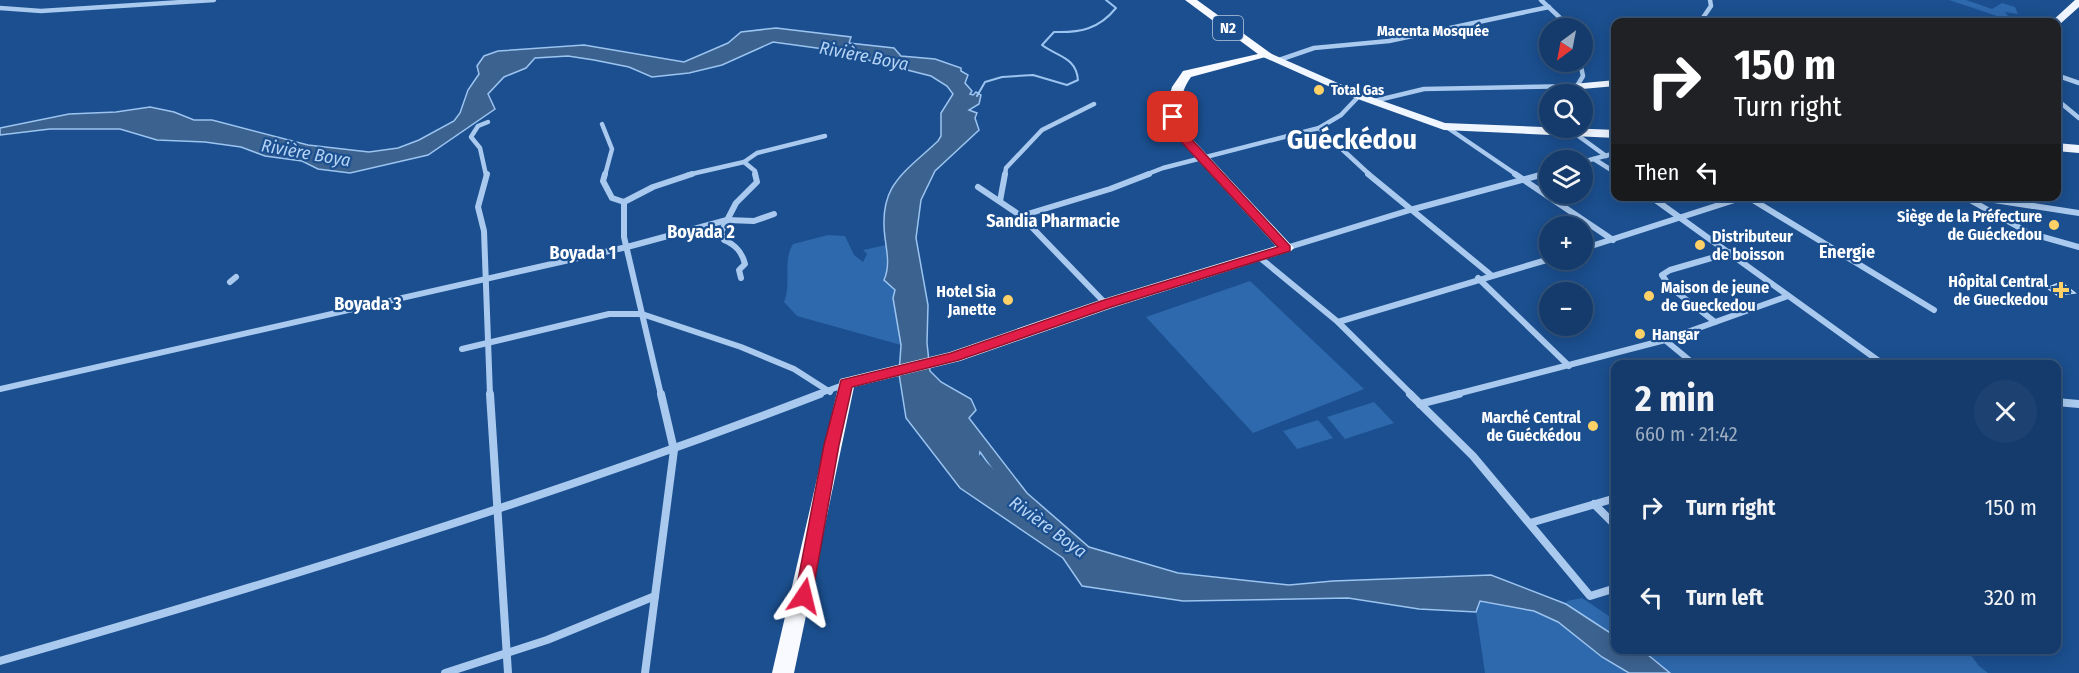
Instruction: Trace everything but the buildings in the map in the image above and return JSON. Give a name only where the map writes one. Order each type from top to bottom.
[{"type":"highway","name":"N2","points":[[1190,0],[1273,58]]},
{"type":"highway","name":"N2","points":[[1273,58],[1198,70],[1187,74],[1180,81],[1173,103],[1173,117],[1178,131],[1286,248]]},
{"type":"highway","points":[[780,672],[804,596],[831,445],[838,388],[898,369],[954,357],[1106,304],[1286,248]]},
{"type":"main road","points":[[2061,18],[2079,2]]},
{"type":"main road","points":[[1273,58],[1359,96],[1444,126],[1539,128]]},
{"type":"main road","points":[[1593,87],[1611,83]]},
{"type":"main road","points":[[1593,131],[1611,133]]},
{"type":"main road","points":[[2061,147],[2079,148]]},
{"type":"street","points":[[0,8],[41,11],[150,6],[214,0]]},
{"type":"street","points":[[1541,0],[1561,18]]},
{"type":"street","points":[[1703,18],[1711,6],[1710,0]]},
{"type":"street","points":[[1273,58],[1314,48],[1389,41],[1549,7]]},
{"type":"street","points":[[2061,77],[2079,82]]},
{"type":"street","points":[[1374,101],[1393,93],[1425,88],[1539,90]]},
{"type":"street","points":[[1021,216],[1110,189],[1162,168],[1319,128],[1341,115],[1359,96]]},
{"type":"street","points":[[2061,103],[2079,118]]},
{"type":"street","points":[[1000,201],[1006,168],[1042,130],[1094,104]]},
{"type":"street","points":[[488,122],[478,126],[471,137],[480,148],[487,172],[478,207],[484,231],[487,343],[508,673]]},
{"type":"street","points":[[602,124],[612,149],[603,181],[612,198],[624,202]]},
{"type":"street","points":[[1444,126],[1526,178],[1613,240]]},
{"type":"street","points":[[1319,128],[1326,137],[1410,210],[1491,275]]},
{"type":"street","points":[[624,202],[646,188],[680,175],[744,162],[757,153],[825,136]]},
{"type":"street","points":[[1584,138],[1606,156]]},
{"type":"street","points":[[1594,159],[1611,154]]},
{"type":"street","points":[[1594,159],[1611,170]]},
{"type":"street","points":[[741,278],[739,270],[744,264],[743,254],[737,247],[724,240],[721,232],[736,203],[757,182],[755,171],[744,162]]},
{"type":"street","points":[[1286,248],[1410,210],[1539,175]]},
{"type":"street","points":[[978,187],[1021,216],[1106,304]]},
{"type":"street","points":[[1658,201],[1732,252],[1826,326],[1877,360]]},
{"type":"street","points":[[1593,246],[1734,201]]},
{"type":"street","points":[[1754,201],[1934,310]]},
{"type":"street","points":[[1974,201],[2030,233],[2079,247]]},
{"type":"street","points":[[1999,201],[2079,213]]},
{"type":"street","points":[[624,202],[627,247],[674,450],[645,673]]},
{"type":"street","points":[[0,389],[627,247],[727,220],[754,221],[774,214]]},
{"type":"street","points":[[1715,322],[1670,287],[1662,275],[1670,270],[1732,252]]},
{"type":"street","points":[[1259,257],[1338,322],[1473,456],[1590,596],[1611,590]]},
{"type":"street","points":[[1338,322],[1478,278],[1539,262]]},
{"type":"street","points":[[231,282],[236,278]]},
{"type":"street","points":[[1478,278],[1569,366]]},
{"type":"street","points":[[1420,404],[1665,340],[1788,296]]},
{"type":"street","points":[[462,349],[609,314],[642,314],[741,347],[838,388]]},
{"type":"street","points":[[1665,340],[1689,360]]},
{"type":"street","points":[[0,661],[191,606],[674,450],[838,388]]},
{"type":"street","points":[[2061,402],[2079,404]]},
{"type":"street","points":[[1530,523],[1611,499]]},
{"type":"street","points":[[1594,504],[1611,521]]},
{"type":"street","points":[[445,673],[507,655],[655,596]]},
{"type":"shaded area","points":[[1949,0],[1966,0],[1992,9],[2002,3],[2015,7],[2018,14],[2005,12],[2010,18],[2003,18]]},
{"type":"shaded area","points":[[828,235],[845,236],[854,255],[863,262],[867,254],[863,250],[886,245],[887,274],[884,280],[895,290],[893,298],[901,345],[797,316],[784,302],[788,258],[793,244]]},
{"type":"shaded area","points":[[1250,281],[1364,389],[1253,433],[1146,317]]},
{"type":"shaded area","points":[[1374,402],[1394,423],[1345,439],[1327,417]]},
{"type":"shaded area","points":[[1318,420],[1333,438],[1297,449],[1283,431]]},
{"type":"shaded area","points":[[1582,598],[1611,617],[1611,633],[1566,604],[1567,601]]},
{"type":"shaded area","points":[[1480,601],[1534,611],[1558,622],[1602,657],[1629,673],[1485,673],[1476,612]]},
{"type":"shaded area","points":[[1647,654],[1970,654],[1988,673],[1670,673]]},
{"type":"water","points":[[776,28],[851,37],[849,43],[894,48],[901,56],[935,59],[961,68],[961,71],[968,75],[965,83],[972,91],[970,94],[973,95],[976,92],[981,95],[979,104],[969,110],[977,113],[975,118],[979,130],[935,171],[921,200],[916,238],[928,305],[927,343],[930,371],[941,382],[971,399],[976,410],[969,418],[1027,493],[1089,547],[1178,573],[1289,585],[1333,581],[1491,575],[1566,604],[1611,633],[1611,654],[1647,654],[1670,673],[1629,673],[1602,657],[1558,622],[1534,611],[1480,601],[1476,612],[1419,609],[1348,598],[1183,601],[1082,586],[1063,558],[960,488],[906,418],[899,374],[901,345],[893,298],[895,290],[884,280],[888,259],[884,220],[890,192],[904,172],[938,141],[941,136],[941,113],[953,94],[947,86],[931,76],[824,49],[773,42],[722,65],[689,73],[652,77],[629,67],[594,60],[568,56],[535,58],[526,68],[504,77],[488,94],[495,109],[428,155],[350,173],[318,169],[302,161],[265,156],[241,147],[205,142],[157,140],[120,129],[50,129],[0,135],[0,128],[69,114],[116,112],[150,107],[174,112],[194,120],[212,120],[308,145],[369,152],[398,148],[419,140],[454,121],[460,113],[468,90],[479,74],[477,66],[484,56],[498,51],[584,45],[684,62],[728,43],[741,32]],"holes":[[[980,452],[1012,500],[978,479],[976,470]]]},
{"type":"waterway","points":[[977,96],[985,82],[1002,77],[1033,75],[1067,85],[1078,80],[1077,72],[1070,62],[1042,45],[1054,32],[1081,30],[1103,21],[1116,8],[1106,0]]},
{"type":"waterway","name":"Rivière Boya","points":[[964,446],[971,461],[1028,517]]},
{"type":"place","name":"Total Gas","points":[[1319,90]]},
{"type":"place","name":"Siège de la Préfecture de Guéckedou","points":[[2054,225]]},
{"type":"place","name":"Distributeur de boisson","points":[[1700,245]]},
{"type":"place","name":"Hôpital Central de Gueckedou","points":[[2061,290]]},
{"type":"place","name":"Maison de jeune de Gueckedou","points":[[1649,296]]},
{"type":"place","name":"Hotel Sia Janette","points":[[1008,300]]},
{"type":"place","name":"Hangar","points":[[1640,334]]},
{"type":"place","name":"Marché Central de Guéckédou","points":[[1593,426]]},
{"type":"district","name":"Macenta Mosquée","points":[[1433,31]]},
{"type":"district","name":"Guéckédou","points":[[1352,139]]},
{"type":"district","name":"Sandia Pharmacie","points":[[1053,221]]},
{"type":"district","name":"Boyada 2","points":[[701,232]]},
{"type":"district","name":"Energie","points":[[1847,252]]},
{"type":"district","name":"Boyada 1","points":[[583,253]]},
{"type":"district","name":"Boyada 3","points":[[368,304]]},
{"type":"route","points":[[804,596],[831,445],[846,383],[871,375],[954,357],[1106,304],[1286,248],[1178,131],[1173,117]]}]
